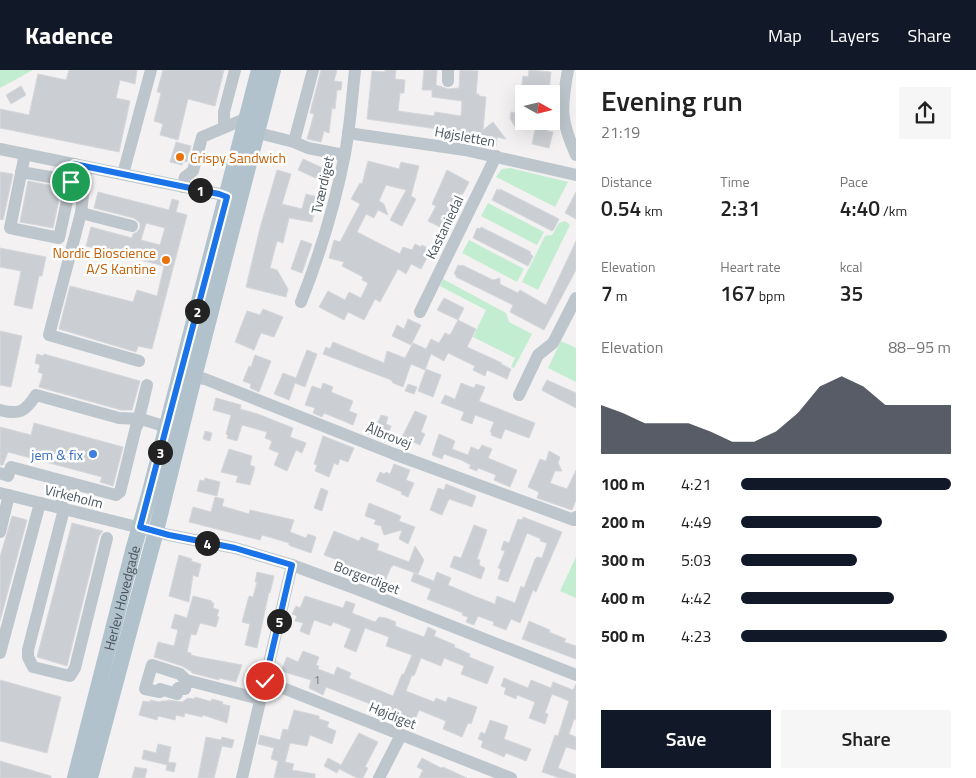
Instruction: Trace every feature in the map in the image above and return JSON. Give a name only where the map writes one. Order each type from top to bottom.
[{"type":"main road","name":"Herlev Hovedgade","points":[[75,778],[259,70]]},
{"type":"main road","name":"Herlev Hovedgade","points":[[90,778],[156,532],[273,70]]},
{"type":"street","points":[[123,174],[151,70]]},
{"type":"street","points":[[224,127],[224,112],[235,70]]},
{"type":"street","points":[[294,142],[313,70]]},
{"type":"street","name":"Tværdiget","points":[[301,302],[328,226],[348,133],[356,70]]},
{"type":"street","points":[[568,70],[563,96],[562,116],[566,133],[576,155]]},
{"type":"street","points":[[183,187],[185,176],[193,171],[202,137],[247,118]]},
{"type":"street","points":[[258,133],[294,142],[308,148],[344,155]]},
{"type":"street","name":"Højsletten","points":[[348,133],[465,150],[576,175]]},
{"type":"street","points":[[0,149],[227,197]]},
{"type":"street","points":[[25,154],[10,228],[60,238],[80,166]]},
{"type":"street","name":"Kastaniedal","points":[[420,312],[496,156]]},
{"type":"street","points":[[80,166],[81,213],[49,335],[139,361]]},
{"type":"street","points":[[21,172],[50,177]]},
{"type":"street","points":[[81,213],[132,226]]},
{"type":"street","points":[[519,395],[538,355],[553,343],[576,298]]},
{"type":"street","name":"Ålbrovej","points":[[194,377],[206,379],[394,454],[575,518]]},
{"type":"street","points":[[0,473],[8,476],[10,467],[116,495],[120,492],[136,427],[141,419],[140,414],[148,385]]},
{"type":"street","points":[[0,410],[13,413],[19,412],[25,409],[36,395],[118,418],[141,419],[167,427]]},
{"type":"street","points":[[66,482],[62,508],[28,650],[28,657],[33,666],[71,675],[75,668],[107,538]]},
{"type":"street","points":[[0,532],[5,494]]},
{"type":"street","name":"Virkeholm","points":[[5,494],[140,527]]},
{"type":"street","points":[[0,653],[40,503]]},
{"type":"street","name":"Borgerdiget","points":[[140,527],[235,548],[292,565],[358,588],[576,675]]},
{"type":"street","points":[[242,778],[292,565]]},
{"type":"street","points":[[187,680],[260,699]]},
{"type":"street","name":"Højdiget","points":[[265,681],[511,778]]},
{"type":"street","points":[[379,778],[401,735]]},
{"type":"green space","points":[[0,70],[33,70],[0,88]]},
{"type":"green space","points":[[510,168],[568,182],[555,207],[496,177],[502,169]]},
{"type":"green space","points":[[488,203],[544,232],[537,245],[481,216]]},
{"type":"green space","points":[[565,221],[570,225],[538,290],[522,282],[545,236],[552,235],[559,223]]},
{"type":"green space","points":[[469,240],[524,269],[517,282],[462,253]]},
{"type":"green space","points":[[443,279],[506,313],[509,322],[532,334],[514,368],[511,367],[515,358],[473,337],[486,310],[440,286]]},
{"type":"green space","points":[[561,341],[576,348],[576,382],[548,368]]},
{"type":"green space","points":[[576,557],[576,598],[560,591]]},
{"type":"building","points":[[69,70],[137,70],[135,84],[120,80],[116,98],[130,101],[119,152],[0,128],[0,109],[29,115],[38,74],[66,80]]},
{"type":"building","points":[[163,70],[224,70],[215,106],[188,99],[178,140],[160,135],[163,124],[154,121],[161,93],[157,92]]},
{"type":"building","points":[[321,70],[337,70],[334,81],[342,82],[341,90],[337,90],[335,109],[332,108],[329,133],[324,131],[321,142],[307,139],[314,114],[310,113]]},
{"type":"building","points":[[385,70],[396,70],[395,79],[405,80],[404,93],[400,93],[398,111],[434,116],[435,112],[461,116],[462,101],[432,97],[432,90],[422,90],[424,70],[437,70],[436,85],[448,89],[459,88],[460,70],[478,71],[476,94],[486,97],[483,130],[493,122],[506,139],[497,137],[496,146],[485,144],[487,136],[367,119],[372,71],[385,72]]},
{"type":"building","points":[[529,70],[551,72],[550,85],[522,85],[523,76],[528,77]]},
{"type":"building","points":[[21,86],[26,95],[11,104],[6,95]]},
{"type":"building","points":[[511,112],[515,113],[515,127],[510,118]]},
{"type":"building","points":[[535,130],[553,132],[549,148],[532,144]]},
{"type":"building","points":[[176,142],[191,146],[187,162],[183,161],[182,165],[170,162]]},
{"type":"building","points":[[303,159],[325,169],[320,180],[298,170]]},
{"type":"building","points":[[368,161],[399,169],[401,162],[419,166],[411,196],[416,199],[402,226],[390,220],[406,190],[386,185],[379,201],[384,204],[388,215],[378,210],[374,218],[366,214],[357,232],[400,254],[403,247],[412,250],[415,244],[421,247],[422,245],[439,254],[436,260],[428,256],[421,269],[411,264],[406,274],[398,269],[380,302],[375,299],[364,320],[348,312],[344,320],[319,307],[328,291],[345,300],[349,292],[361,298],[368,283],[362,280],[363,277],[342,266],[344,262],[329,258],[334,240],[340,242],[360,204],[351,199],[360,183],[362,184]]},
{"type":"building","points":[[277,170],[291,174],[282,204],[302,209],[306,194],[318,197],[312,222],[289,218],[283,243],[277,241],[270,268],[277,270],[288,289],[286,297],[246,287],[260,228]]},
{"type":"building","points":[[447,170],[469,182],[444,229],[428,221],[436,206],[432,204]]},
{"type":"building","points":[[0,172],[13,174],[3,220],[0,219]]},
{"type":"building","points":[[28,181],[49,185],[55,183],[62,185],[53,228],[20,222]]},
{"type":"building","points":[[497,189],[559,219],[554,229],[552,231],[492,200]]},
{"type":"building","points":[[98,192],[169,210],[172,199],[179,201],[176,212],[187,215],[152,349],[138,346],[136,352],[59,329],[70,286],[133,302],[137,290],[157,296],[164,266],[86,246],[91,227],[132,238],[133,234],[140,228],[140,223],[134,218],[94,208]],"holes":[[[146,223],[165,228],[160,245],[141,240]]]},
{"type":"building","points":[[576,192],[576,219],[565,213]]},
{"type":"building","points":[[481,227],[531,252],[530,254],[533,256],[528,266],[473,238],[477,228],[480,229]]},
{"type":"building","points":[[301,240],[312,244],[302,273],[291,269]]},
{"type":"building","points":[[576,241],[576,270],[544,330],[510,312],[513,305],[456,277],[454,274],[458,265],[462,265],[493,280],[500,278],[500,284],[518,293],[520,290],[546,305]]},
{"type":"building","points":[[0,248],[46,257],[42,276],[39,276],[32,309],[14,305],[21,271],[0,267]]},
{"type":"building","points":[[444,298],[464,308],[458,320],[437,310]]},
{"type":"building","points":[[263,309],[283,317],[274,337],[261,333],[254,350],[235,342],[247,311],[260,315]]},
{"type":"building","points":[[408,319],[421,325],[411,345],[392,336],[397,325],[404,329]]},
{"type":"building","points":[[458,320],[476,329],[467,347],[511,369],[507,379],[487,370],[485,376],[473,370],[475,366],[448,353],[444,361],[431,354],[425,370],[411,364],[403,387],[393,383],[391,380],[323,354],[326,347],[330,349],[333,342],[384,363],[387,351],[405,358],[413,343],[426,349],[431,339],[439,343],[445,333],[450,335]]},
{"type":"building","points":[[0,331],[22,336],[11,387],[0,385]]},
{"type":"building","points":[[307,350],[317,354],[305,387],[295,383],[289,400],[274,394],[283,373],[296,378]]},
{"type":"building","points":[[37,354],[43,356],[44,354],[140,381],[132,410],[121,410],[39,387],[43,374],[38,372],[40,365],[35,363]]},
{"type":"building","points":[[255,355],[271,361],[259,392],[250,388],[251,384],[243,381]]},
{"type":"building","points":[[426,369],[441,375],[433,397],[418,391]]},
{"type":"building","points":[[547,380],[576,393],[576,408],[543,391],[542,389]]},
{"type":"building","points":[[323,383],[333,387],[331,392],[353,401],[349,411],[357,414],[353,425],[324,413],[322,417],[313,413],[315,408],[305,405],[312,386],[321,389]]},
{"type":"building","points":[[461,383],[474,388],[476,384],[485,387],[479,401],[535,423],[529,438],[505,429],[501,439],[491,435],[492,432],[490,432],[494,422],[475,415],[472,424],[461,420],[464,412],[441,403],[445,395],[455,399]]},
{"type":"building","points":[[408,384],[417,387],[414,394],[405,391]]},
{"type":"building","points":[[216,398],[241,405],[240,409],[293,428],[290,437],[306,443],[302,453],[296,450],[287,471],[274,465],[279,453],[269,449],[272,441],[265,438],[267,432],[242,425],[237,441],[227,438],[228,435],[226,434],[231,415],[213,410]]},
{"type":"building","points":[[415,411],[427,416],[421,432],[425,434],[420,445],[402,437]]},
{"type":"building","points":[[381,415],[388,417],[386,424],[391,426],[386,441],[367,434],[372,422],[377,425]]},
{"type":"building","points":[[34,423],[123,447],[113,486],[100,482],[102,477],[8,452],[3,465],[0,465],[0,427],[31,435]]},
{"type":"building","points":[[205,431],[212,433],[210,441],[203,439]]},
{"type":"building","points":[[439,434],[455,441],[452,449],[468,455],[471,447],[479,450],[482,445],[492,449],[488,458],[517,470],[510,487],[494,480],[496,475],[478,468],[477,471],[469,468],[471,465],[461,460],[444,454],[442,459],[432,455]]},
{"type":"building","points":[[323,436],[354,448],[348,462],[340,459],[338,465],[334,463],[329,477],[315,471],[317,465],[314,464]]},
{"type":"building","points":[[229,449],[252,456],[250,465],[255,467],[250,485],[236,482],[238,476],[221,472]]},
{"type":"building","points":[[549,451],[560,457],[558,463],[562,471],[555,471],[550,483],[567,489],[576,470],[576,500],[572,510],[537,498],[539,492],[528,487],[540,459],[546,461]]},
{"type":"building","points":[[394,464],[410,470],[406,480],[414,483],[408,497],[401,494],[402,492],[376,481],[380,472],[390,474]]},
{"type":"building","points":[[205,478],[220,482],[217,496],[197,491],[200,480],[204,481]]},
{"type":"building","points":[[446,484],[476,496],[472,507],[449,499],[442,515],[430,510],[438,488],[444,490]]},
{"type":"building","points":[[321,488],[328,491],[322,511],[314,508]]},
{"type":"building","points":[[215,497],[224,499],[222,506],[249,514],[250,510],[294,520],[290,532],[306,538],[308,534],[316,537],[311,553],[291,546],[289,543],[262,535],[260,540],[189,522],[193,507],[211,512]]},
{"type":"building","points":[[369,503],[401,516],[399,521],[415,527],[408,544],[399,539],[402,530],[384,535],[381,526],[374,524],[376,520],[365,516]]},
{"type":"building","points":[[12,516],[27,520],[0,621],[0,557]]},
{"type":"building","points":[[523,517],[562,532],[536,592],[533,590],[520,623],[511,619],[506,630],[493,625],[494,622],[478,616],[474,625],[466,622],[468,617],[462,615],[463,613],[427,599],[431,589],[411,581],[414,573],[434,581],[437,572],[451,578],[448,585],[474,596],[495,604],[497,596],[515,603],[521,586],[524,588],[535,559],[537,557],[542,558],[547,543],[527,533],[508,582],[498,579],[501,569],[498,568],[505,551],[501,550],[504,541],[509,543],[518,519],[522,520]]},
{"type":"building","points":[[72,523],[103,531],[99,536],[67,666],[37,657]]},
{"type":"building","points":[[474,525],[487,530],[477,559],[480,560],[479,565],[485,568],[481,579],[450,567],[454,556],[461,558]]},
{"type":"building","points":[[334,531],[359,541],[361,537],[379,544],[377,550],[409,562],[415,546],[424,560],[418,574],[393,565],[384,584],[350,570],[347,576],[336,572],[340,561],[324,555]]},
{"type":"building","points":[[179,555],[201,564],[198,577],[193,575],[189,602],[169,596]]},
{"type":"building","points":[[257,572],[274,576],[257,648],[245,645],[250,624],[242,622],[249,596],[253,597],[257,582],[255,582]]},
{"type":"building","points":[[193,596],[212,601],[211,603],[214,603],[213,608],[219,610],[217,616],[219,617],[216,627],[200,623],[196,635],[191,634],[187,652],[199,657],[242,665],[236,682],[192,673],[182,666],[154,657],[158,642],[174,646],[178,630],[171,628],[175,614],[187,618]]},
{"type":"building","points":[[305,596],[343,608],[346,601],[355,604],[352,613],[375,622],[379,617],[386,618],[396,622],[395,626],[424,637],[428,627],[436,631],[434,636],[470,654],[469,657],[494,667],[487,684],[461,674],[464,666],[444,658],[441,666],[421,658],[414,676],[412,675],[406,691],[434,702],[436,698],[446,702],[448,697],[477,707],[471,724],[468,723],[462,737],[443,729],[446,721],[419,710],[414,722],[403,717],[401,722],[393,719],[394,716],[372,708],[373,705],[326,687],[323,695],[309,688],[311,680],[281,671],[287,657],[298,662],[303,651],[319,657],[316,665],[319,666],[318,669],[334,675],[337,667],[351,673],[349,678],[393,696],[412,655],[386,646],[389,637],[365,628],[356,652],[344,647],[351,629],[333,622],[331,626],[314,620],[309,635],[300,631],[303,623],[295,621],[297,616],[292,614],[296,606],[300,608]]},
{"type":"building","points":[[529,621],[566,639],[564,642],[576,646],[576,659],[522,639]]},
{"type":"building","points":[[504,678],[528,688],[531,680],[551,688],[553,682],[573,690],[576,684],[576,720],[574,719],[569,734],[576,737],[576,750],[566,747],[558,768],[576,775],[576,778],[560,778],[542,772],[555,735],[558,736],[569,701],[552,694],[545,713],[548,714],[545,724],[529,718],[535,702],[517,695],[516,699],[504,694],[506,688],[501,686]]},
{"type":"building","points":[[0,680],[61,697],[47,753],[0,741]]},
{"type":"building","points":[[195,697],[209,701],[212,699],[230,706],[227,723],[203,715],[202,717],[185,713],[184,717],[176,715],[175,720],[158,716],[157,720],[139,715],[143,701],[160,702],[168,700],[182,702],[188,698],[194,699]]},
{"type":"building","points":[[294,710],[319,716],[319,719],[329,722],[327,727],[336,731],[332,744],[310,735],[307,746],[290,743],[285,762],[294,764],[292,770],[315,774],[315,778],[274,778],[278,761],[271,759],[274,748],[258,744],[260,735],[280,740],[283,729],[288,730]]},
{"type":"building","points":[[490,720],[508,726],[504,739],[531,749],[526,761],[506,753],[504,757],[481,747],[483,741],[478,739],[481,732],[485,734]]},
{"type":"building","points":[[359,733],[378,742],[365,767],[368,768],[363,778],[357,778],[339,769],[337,773],[324,766],[328,758],[341,765]]},
{"type":"building","points":[[206,737],[221,740],[222,737],[234,740],[232,748],[222,746],[214,778],[198,778]]},
{"type":"building","points":[[158,744],[171,747],[168,762],[176,763],[174,772],[166,770],[167,765],[142,759],[144,750],[156,753]]},
{"type":"building","points":[[422,758],[467,778],[419,778],[423,770],[417,767]]},
{"type":"building","points":[[0,761],[51,776],[51,778],[0,778]]},
{"type":"building","points":[[135,767],[147,769],[145,778],[132,778]]},
{"type":"place","name":"Crispy Sandwich","points":[[180,157]]},
{"type":"place","name":"Nordic Bioscience A/S Kantine","points":[[166,260]]},
{"type":"place","name":"jem & fix","points":[[93,454]]},
{"type":"route","points":[[71,182],[74,164],[227,197],[140,527],[169,535],[235,548],[292,565],[265,681]]}]
